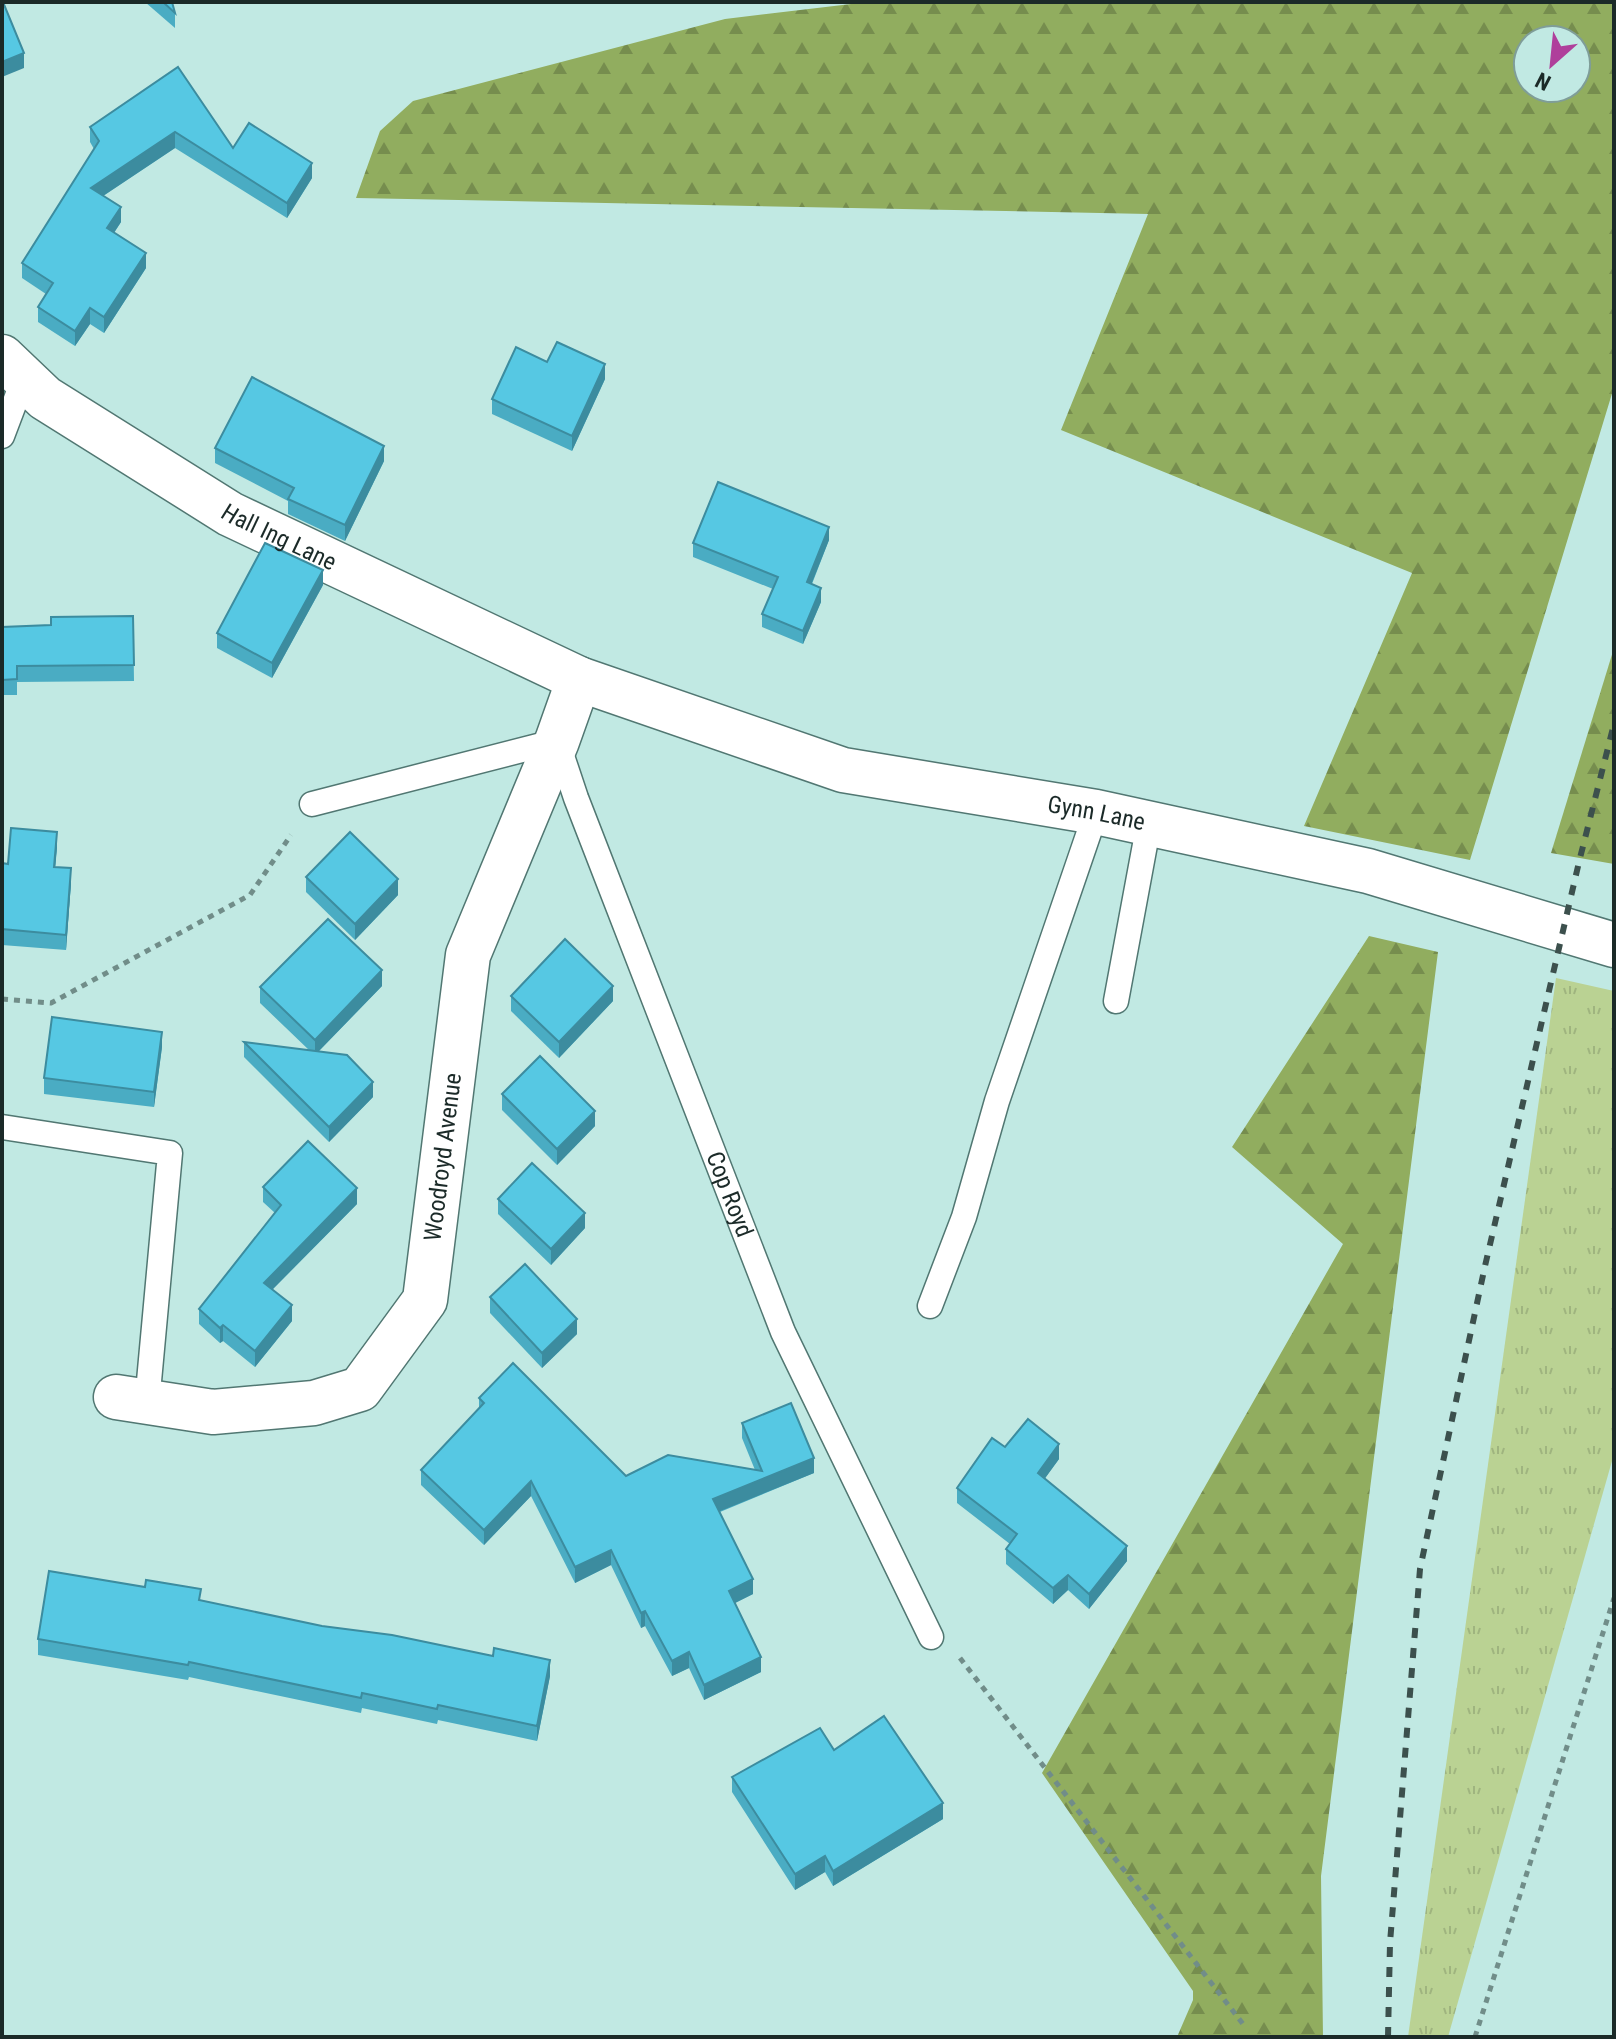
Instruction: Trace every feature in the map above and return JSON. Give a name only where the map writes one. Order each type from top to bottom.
[{"type":"street","name":"Hall Ing Lane","points":[[13,367],[45,398],[230,514],[579,679]]},
{"type":"street","name":"Woodroyd Avenue","points":[[132,1400],[213,1412],[314,1403],[360,1389],[425,1300],[468,955],[557,741],[579,679]]},
{"type":"street","name":"Gynn Lane","points":[[579,679],[843,770],[1096,812],[1368,871],[1614,945]]},
{"type":"lane","points":[[2,436],[13,367]]},
{"type":"lane","points":[[312,804],[557,741]]},
{"type":"lane","name":"Cop Royd","points":[[557,741],[581,812],[783,1332],[931,1637]]},
{"type":"lane","points":[[930,1306],[964,1217],[997,1101],[1096,812]]},
{"type":"lane","points":[[1116,1001],[1149,823]]},
{"type":"lane","points":[[2,1127],[170,1153],[132,1400]]},
{"type":"path","points":[[2,999],[51,1003],[250,895],[312,804]]},
{"type":"path","points":[[1475,2037],[1614,1598]]},
{"type":"path","points":[[931,1637],[964,1662],[1243,2024]]},
{"type":"green space","points":[[868,2],[1614,2],[1614,387],[1470,860],[1304,826],[1412,573],[1061,430],[1148,214],[356,198],[380,131],[413,101],[725,19]]},
{"type":"green space","points":[[1614,648],[1614,864],[1551,853]]},
{"type":"green space","points":[[1369,936],[1438,952],[1321,1876],[1323,2037],[1177,2037],[1193,2000],[1193,1991],[1042,1773],[1343,1244],[1232,1147]]},
{"type":"green space","points":[[1556,978],[1614,991],[1614,1454],[1448,2037],[1408,2037]]},
{"type":"building","points":[[2,2],[24,53],[2,62]]},
{"type":"building","points":[[163,2],[172,2],[175,13]]},
{"type":"building","points":[[178,67],[233,148],[249,123],[312,163],[287,203],[175,132],[91,188],[121,207],[107,228],[146,253],[104,317],[90,308],[75,331],[38,307],[53,283],[22,263],[99,141],[90,127]]},
{"type":"building","points":[[557,342],[605,364],[572,436],[492,399],[516,347],[547,362]]},
{"type":"building","points":[[252,377],[384,446],[345,525],[288,499],[294,488],[215,448]]},
{"type":"building","points":[[718,482],[829,527],[807,582],[821,588],[803,631],[762,614],[778,577],[693,543]]},
{"type":"building","points":[[265,543],[323,570],[272,663],[217,633]]},
{"type":"building","points":[[133,616],[134,665],[17,666],[17,679],[2,680],[2,627],[51,625],[51,617]]},
{"type":"building","points":[[11,828],[57,832],[54,867],[71,868],[66,935],[2,929],[2,863],[8,864]]},
{"type":"building","points":[[350,832],[398,879],[355,924],[306,877]]},
{"type":"building","points":[[328,919],[382,970],[315,1040],[260,987]]},
{"type":"building","points":[[565,939],[613,986],[559,1042],[511,996]]},
{"type":"building","points":[[52,1017],[162,1032],[154,1092],[44,1078]]},
{"type":"building","points":[[244,1042],[347,1055],[373,1082],[329,1127]]},
{"type":"building","points":[[540,1056],[595,1111],[557,1149],[502,1094]]},
{"type":"building","points":[[308,1141],[357,1188],[264,1283],[292,1305],[255,1351],[223,1325],[220,1328],[199,1309],[281,1205],[263,1187]]},
{"type":"building","points":[[532,1163],[585,1213],[551,1249],[498,1199]]},
{"type":"building","points":[[525,1264],[577,1319],[542,1353],[490,1297]]},
{"type":"building","points":[[513,1363],[626,1476],[668,1455],[762,1471],[742,1423],[791,1403],[814,1458],[713,1499],[753,1579],[729,1591],[761,1657],[704,1685],[689,1652],[672,1661],[645,1611],[641,1613],[611,1550],[575,1567],[531,1481],[484,1530],[421,1470],[484,1403],[479,1398]]},
{"type":"building","points":[[1028,1419],[1059,1444],[1038,1473],[1127,1546],[1089,1594],[1068,1575],[1053,1588],[1006,1549],[1017,1534],[957,1488],[992,1438],[1005,1447]]},
{"type":"building","points":[[49,1571],[145,1587],[146,1580],[201,1589],[199,1600],[322,1626],[392,1635],[493,1656],[494,1648],[550,1660],[537,1726],[438,1705],[437,1709],[362,1693],[361,1698],[189,1662],[188,1665],[38,1639]]},
{"type":"building","points":[[884,1716],[943,1803],[833,1871],[825,1856],[795,1874],[732,1777],[820,1728],[834,1750]]},
{"type":"railway","points":[[1388,2037],[1390,1943],[1420,1569],[1485,1266],[1614,724]]}]
